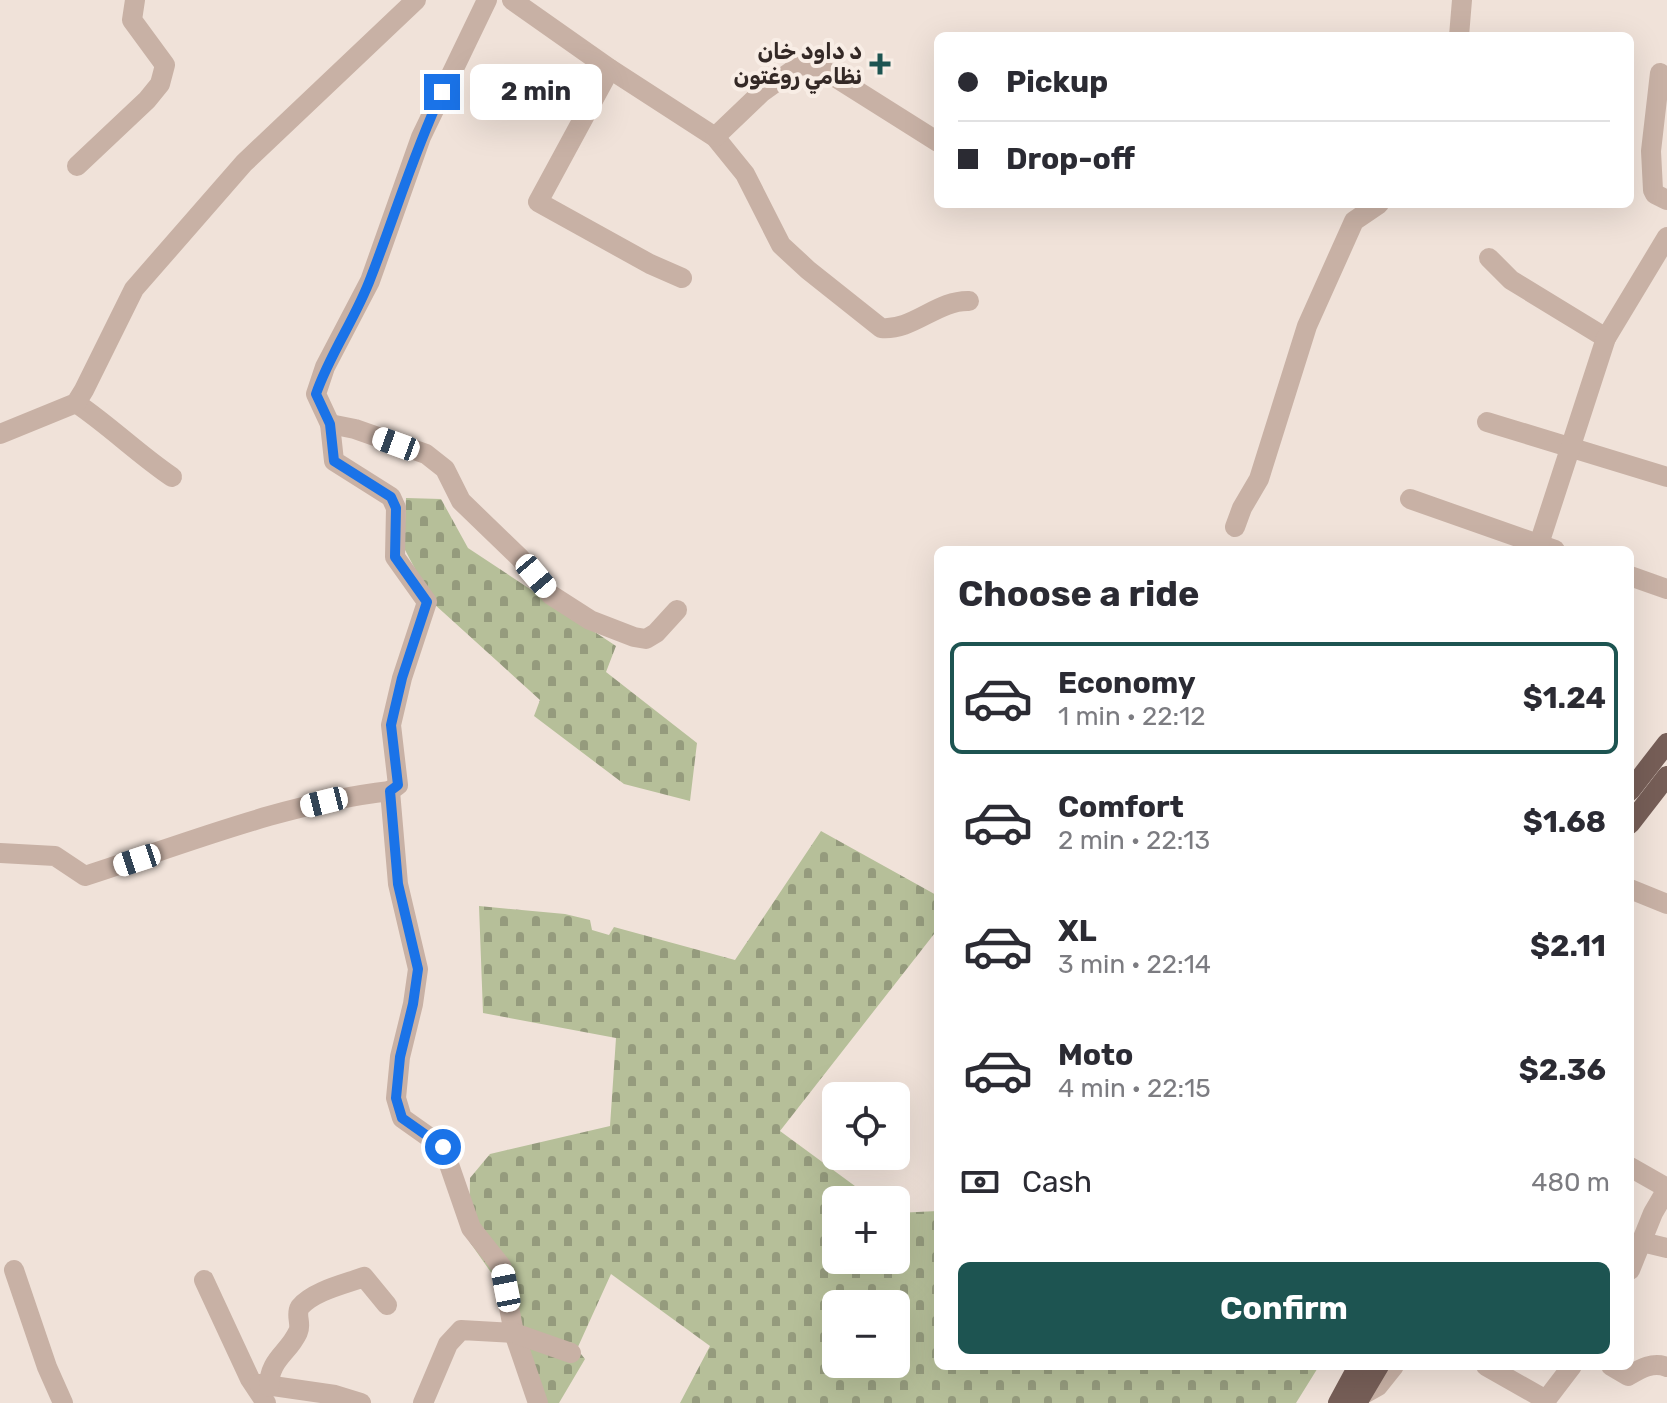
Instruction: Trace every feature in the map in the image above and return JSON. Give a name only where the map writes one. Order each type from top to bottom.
[{"type":"main road","points":[[1634,786],[1667,743]]},
{"type":"main road","points":[[1634,819],[1665,784]]},
{"type":"main road","points":[[1338,1403],[1356,1370]]},
{"type":"main road","points":[[1360,1399],[1377,1370]]},
{"type":"street","points":[[77,166],[160,84],[165,65],[132,20],[135,0]]},
{"type":"street","points":[[0,434],[76,403],[134,289],[244,163],[416,0]]},
{"type":"street","points":[[0,853],[55,856],[85,876],[278,813],[347,797],[390,791],[398,785],[391,725],[402,678],[427,602],[395,557],[396,508],[391,497],[334,461],[330,424],[316,394],[325,367],[370,281],[421,137],[487,0]]},
{"type":"street","points":[[512,0],[715,137],[745,174],[781,245],[881,328],[895,329],[956,301],[969,301]]},
{"type":"street","points":[[1459,32],[1462,0]]},
{"type":"street","points":[[715,137],[761,93],[800,65],[808,64],[819,67],[934,139]]},
{"type":"street","points":[[610,69],[538,202],[650,264],[682,278]]},
{"type":"street","points":[[1660,73],[1651,151],[1653,190],[1667,200]]},
{"type":"street","points":[[1235,527],[1259,479],[1318,299],[1354,221],[1373,208]]},
{"type":"street","points":[[1547,546],[1569,446],[1606,338],[1667,237]]},
{"type":"street","points":[[1489,258],[1511,280],[1606,338]]},
{"type":"street","points":[[76,403],[142,457],[172,477]]},
{"type":"street","points":[[1487,422],[1667,477]]},
{"type":"street","points":[[330,424],[355,429],[426,454],[445,469],[461,501],[520,558],[551,595],[590,620],[646,639],[656,633],[677,610]]},
{"type":"street","points":[[1410,499],[1544,546]]},
{"type":"street","points":[[1634,577],[1667,589]]},
{"type":"street","points":[[390,791],[398,884],[418,969],[400,1057],[396,1098],[402,1118],[443,1147],[471,1228],[501,1266],[514,1333],[538,1403]]},
{"type":"street","points":[[1634,891],[1667,904]]},
{"type":"street","points":[[1634,1169],[1667,1188],[1653,1213],[1634,1261]]},
{"type":"street","points":[[1642,1242],[1667,1248]]},
{"type":"street","points":[[14,1270],[47,1367],[63,1403]]},
{"type":"street","points":[[263,1391],[272,1366],[298,1332],[298,1310],[302,1305],[323,1292],[364,1277],[387,1305]]},
{"type":"street","points":[[204,1280],[250,1379],[263,1391],[304,1389],[361,1403]]},
{"type":"street","points":[[423,1403],[448,1344],[461,1330],[514,1333],[571,1353]]},
{"type":"street","points":[[1618,1370],[1628,1376],[1644,1366],[1667,1367]]},
{"type":"street","points":[[1360,1399],[1378,1386],[1391,1370]]},
{"type":"street","points":[[1493,1370],[1546,1400],[1569,1370]]},
{"type":"green space","points":[[406,498],[441,499],[468,548],[616,646],[606,672],[697,743],[690,801],[624,784],[534,716],[540,700],[433,603],[404,548]]},
{"type":"green space","points":[[821,831],[934,894],[934,934],[780,1131],[822,1162],[822,1170],[833,1170],[855,1186],[822,1186],[822,1274],[910,1274],[910,1212],[934,1211],[934,1370],[1317,1370],[1296,1403],[680,1403],[710,1346],[611,1274],[577,1349],[585,1359],[559,1403],[528,1403],[518,1311],[469,1241],[470,1178],[490,1154],[610,1126],[616,1038],[483,1013],[479,906],[565,914],[590,920],[592,930],[609,935],[614,927],[735,960]]},
{"type":"place","name":"د داود خان نظامي روغتون","points":[[880,64]]},
{"type":"route","points":[[442,92],[421,137],[370,281],[325,367],[316,394],[330,424],[334,461],[391,497],[396,508],[395,557],[427,602],[402,678],[391,725],[398,785],[390,791],[398,884],[418,969],[400,1057],[396,1098],[402,1118],[443,1147]]}]
